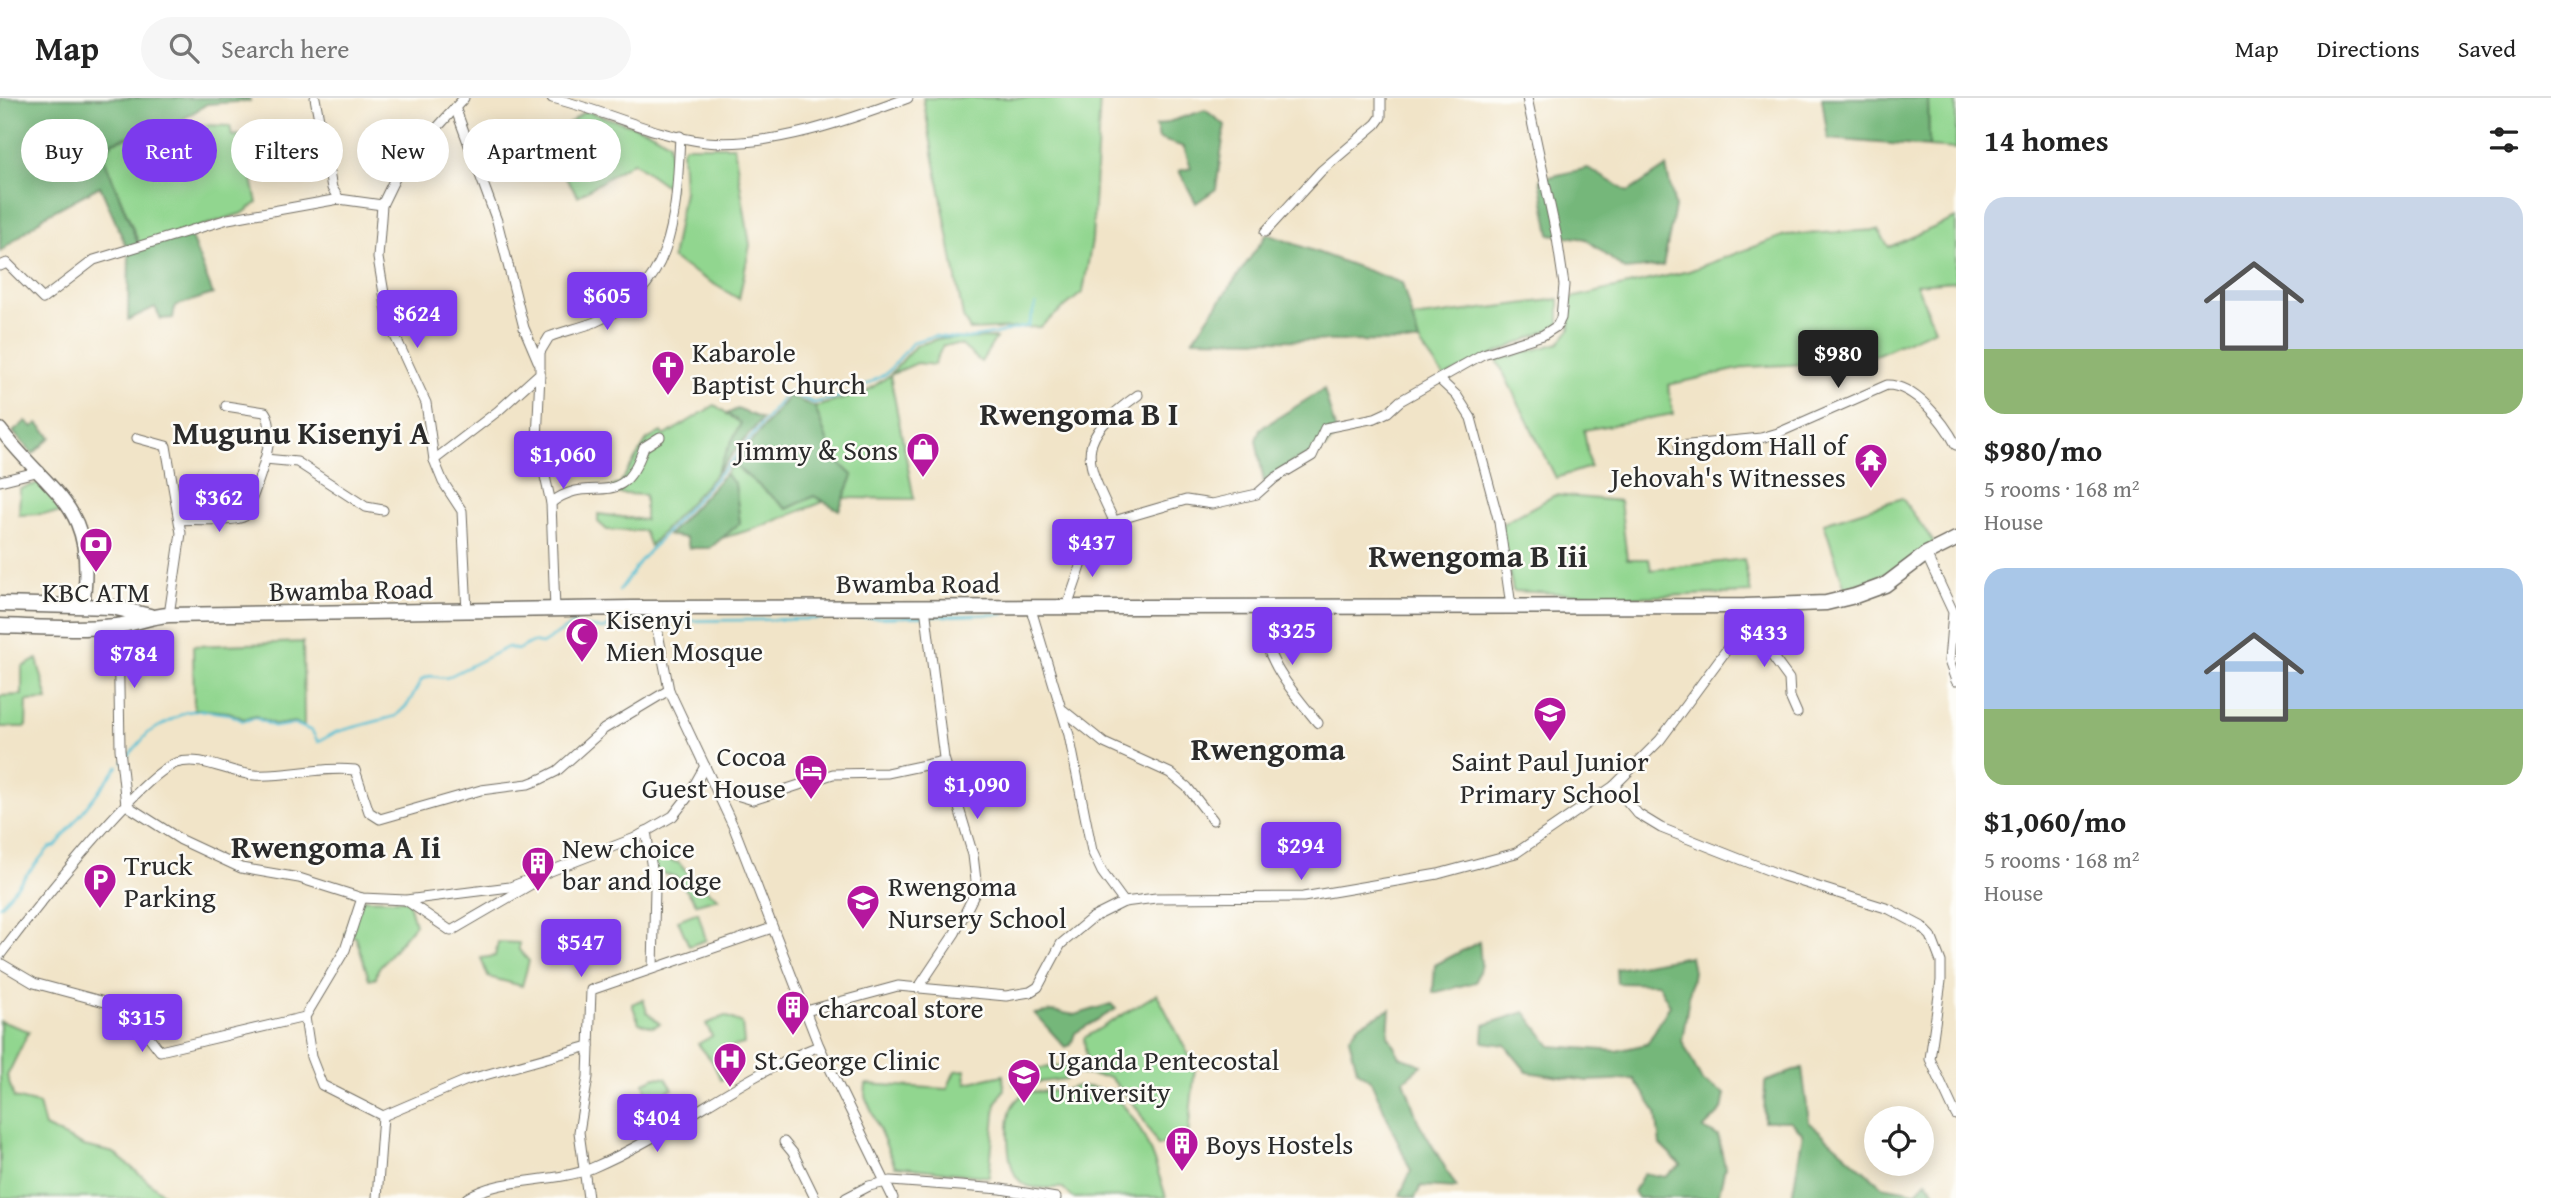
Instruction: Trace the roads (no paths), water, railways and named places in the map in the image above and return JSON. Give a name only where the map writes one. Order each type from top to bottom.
[{"type":"main road","name":"Bwamba Road","points":[[0,626],[118,626],[169,615],[657,609],[1257,605],[1744,610],[1826,603],[1855,596],[1885,585],[1926,554],[1956,539]]},
{"type":"main road","name":"Bwamba Road","points":[[0,604],[128,609],[150,617]]},
{"type":"street","points":[[315,98],[328,174],[340,199]]},
{"type":"street","points":[[464,98],[456,110],[399,170],[382,205],[378,258],[384,304],[401,352],[426,403],[434,460],[443,482],[462,511],[467,612]]},
{"type":"street","points":[[552,98],[680,136],[727,142],[775,137],[872,112],[908,98]]},
{"type":"street","points":[[1265,232],[1321,171],[1376,124],[1381,117],[1381,98]]},
{"type":"street","points":[[1067,607],[1090,540],[1114,522],[1186,500],[1212,504],[1257,494],[1275,478],[1312,456],[1325,428],[1376,418],[1483,354],[1542,335],[1557,326],[1561,318],[1564,285],[1527,98]]},
{"type":"street","points":[[456,110],[497,221],[524,328],[540,369]]},
{"type":"street","points":[[555,610],[551,503],[538,454],[542,344],[549,337],[608,315],[640,289],[657,268],[673,226],[680,136]]},
{"type":"street","points":[[0,265],[7,263],[43,299],[94,260],[228,219],[340,199],[382,205]]},
{"type":"street","points":[[434,460],[498,411],[540,369]]},
{"type":"street","points":[[1440,380],[1457,396],[1471,418],[1499,522],[1511,606]]},
{"type":"street","points":[[1679,446],[1761,438],[1779,433],[1887,385],[1908,390],[1950,433],[1956,445]]},
{"type":"street","points":[[1114,522],[1095,482],[1088,449],[1093,435],[1138,395]]},
{"type":"street","points":[[180,520],[243,518],[265,459],[271,423],[265,412],[226,406]]},
{"type":"street","points":[[0,429],[72,510],[79,525],[86,567],[83,606]]},
{"type":"street","points":[[551,503],[570,491],[607,489],[630,478],[639,465],[644,447],[660,437]]},
{"type":"street","points":[[137,438],[166,446],[180,520],[181,539],[169,615]]},
{"type":"street","points":[[265,459],[297,462],[366,507],[383,510]]},
{"type":"street","points":[[0,481],[40,471]]},
{"type":"street","points":[[1926,554],[1951,597],[1954,619],[1949,661],[1956,681]]},
{"type":"street","points":[[1257,605],[1262,636],[1274,667],[1318,723]]},
{"type":"street","points":[[1030,606],[1062,708],[1092,851],[1102,872],[1124,902]]},
{"type":"street","points":[[919,987],[955,933],[976,894],[973,855],[944,761],[925,607]]},
{"type":"street","points":[[657,609],[657,628],[669,690],[715,787],[820,1046],[893,1198]]},
{"type":"street","points":[[1744,610],[1789,679],[1790,696],[1797,713]]},
{"type":"street","points":[[806,1011],[889,987],[919,987],[1006,996],[1030,992],[1038,987],[1062,944],[1092,918],[1124,902],[1156,898],[1303,897],[1438,874],[1516,853],[1614,786],[1660,740],[1733,640],[1744,610]]},
{"type":"street","points":[[118,626],[121,756],[126,805]]},
{"type":"street","points":[[0,955],[126,805],[162,771],[185,761],[204,762],[236,773],[256,775],[351,769],[358,772],[369,812],[380,819],[481,790],[528,785],[557,771],[604,729],[669,690]]},
{"type":"street","points":[[1062,708],[1104,743],[1170,773],[1187,787],[1213,820]]},
{"type":"street","points":[[715,787],[726,794],[753,800],[833,774],[887,773],[944,761]]},
{"type":"street","points":[[126,805],[180,840],[241,868],[299,878],[362,898],[406,900],[510,887],[544,876],[646,831],[673,816],[705,766]]},
{"type":"street","points":[[1614,786],[1638,814],[1661,828],[1783,876],[1889,909],[1921,926],[1931,936],[1941,962],[1930,1059],[1956,1115]]},
{"type":"street","points":[[646,831],[655,888],[653,967]]},
{"type":"street","points":[[406,900],[451,931],[544,876]]},
{"type":"street","points":[[362,898],[345,950],[305,1017],[311,1058],[321,1085],[383,1116],[467,1080],[589,1046]]},
{"type":"street","points":[[588,1198],[579,1132],[588,1077],[591,990],[772,928]]},
{"type":"street","points":[[0,963],[34,984],[125,1007],[160,1051],[305,1017]]},
{"type":"street","points":[[467,1198],[488,1189],[583,1172],[632,1150],[744,1082],[820,1046]]},
{"type":"street","points":[[377,1198],[383,1116]]},
{"type":"street","points":[[784,1142],[793,1153],[815,1198]]},
{"type":"street","points":[[846,1198],[887,1181],[1001,1189],[1056,1198]]},
{"type":"waterway","points":[[619,591],[641,560],[736,456],[788,392],[814,403],[850,394],[887,373],[913,342],[935,336],[962,339],[1028,326],[1036,304]]},
{"type":"waterway","points":[[661,621],[1004,614]]},
{"type":"waterway","points":[[123,762],[149,732],[186,712],[201,710],[229,714],[243,721],[256,718],[275,727],[295,724],[312,731],[318,742],[336,732],[396,716],[408,704],[422,679],[430,676],[446,678],[508,647],[517,650],[532,642],[542,644],[573,624],[604,629],[618,619],[651,621]]},
{"type":"waterway","points":[[0,906],[49,848],[56,846],[118,766]]},
{"type":"place","name":"Kabarole Baptist Church","points":[[668,397]]},
{"type":"place","name":"Jimmy & Sons","points":[[923,479]]},
{"type":"place","name":"Kingdom Hall of Jehovah's Witnesses","points":[[1871,490]]},
{"type":"place","name":"KBC ATM","points":[[96,574]]},
{"type":"place","name":"Kisenyi Mien Mosque","points":[[582,664]]},
{"type":"place","name":"Saint Paul Junior Primary School","points":[[1550,743]]},
{"type":"place","name":"Cocoa Guest House","points":[[811,801]]},
{"type":"place","name":"New choice bar and lodge","points":[[538,893]]},
{"type":"place","name":"Truck Parking","points":[[100,910]]},
{"type":"place","name":"Rwengoma Nursery School","points":[[863,931]]},
{"type":"place","name":"charcoal store","points":[[793,1037]]},
{"type":"place","name":"St.George Clinic","points":[[730,1089]]},
{"type":"place","name":"Uganda Pentecostal University","points":[[1024,1105]]},
{"type":"place","name":"Boys Hostels","points":[[1182,1173]]},
{"type":"district","name":"Rwengoma B I","points":[[1079,413]]},
{"type":"district","name":"Mugunu Kisenyi A","points":[[301,432]]},
{"type":"district","name":"Rwengoma B Iii","points":[[1478,555]]},
{"type":"district","name":"Rwengoma","points":[[1268,748]]},
{"type":"district","name":"Rwengoma A Ii","points":[[336,846]]}]
